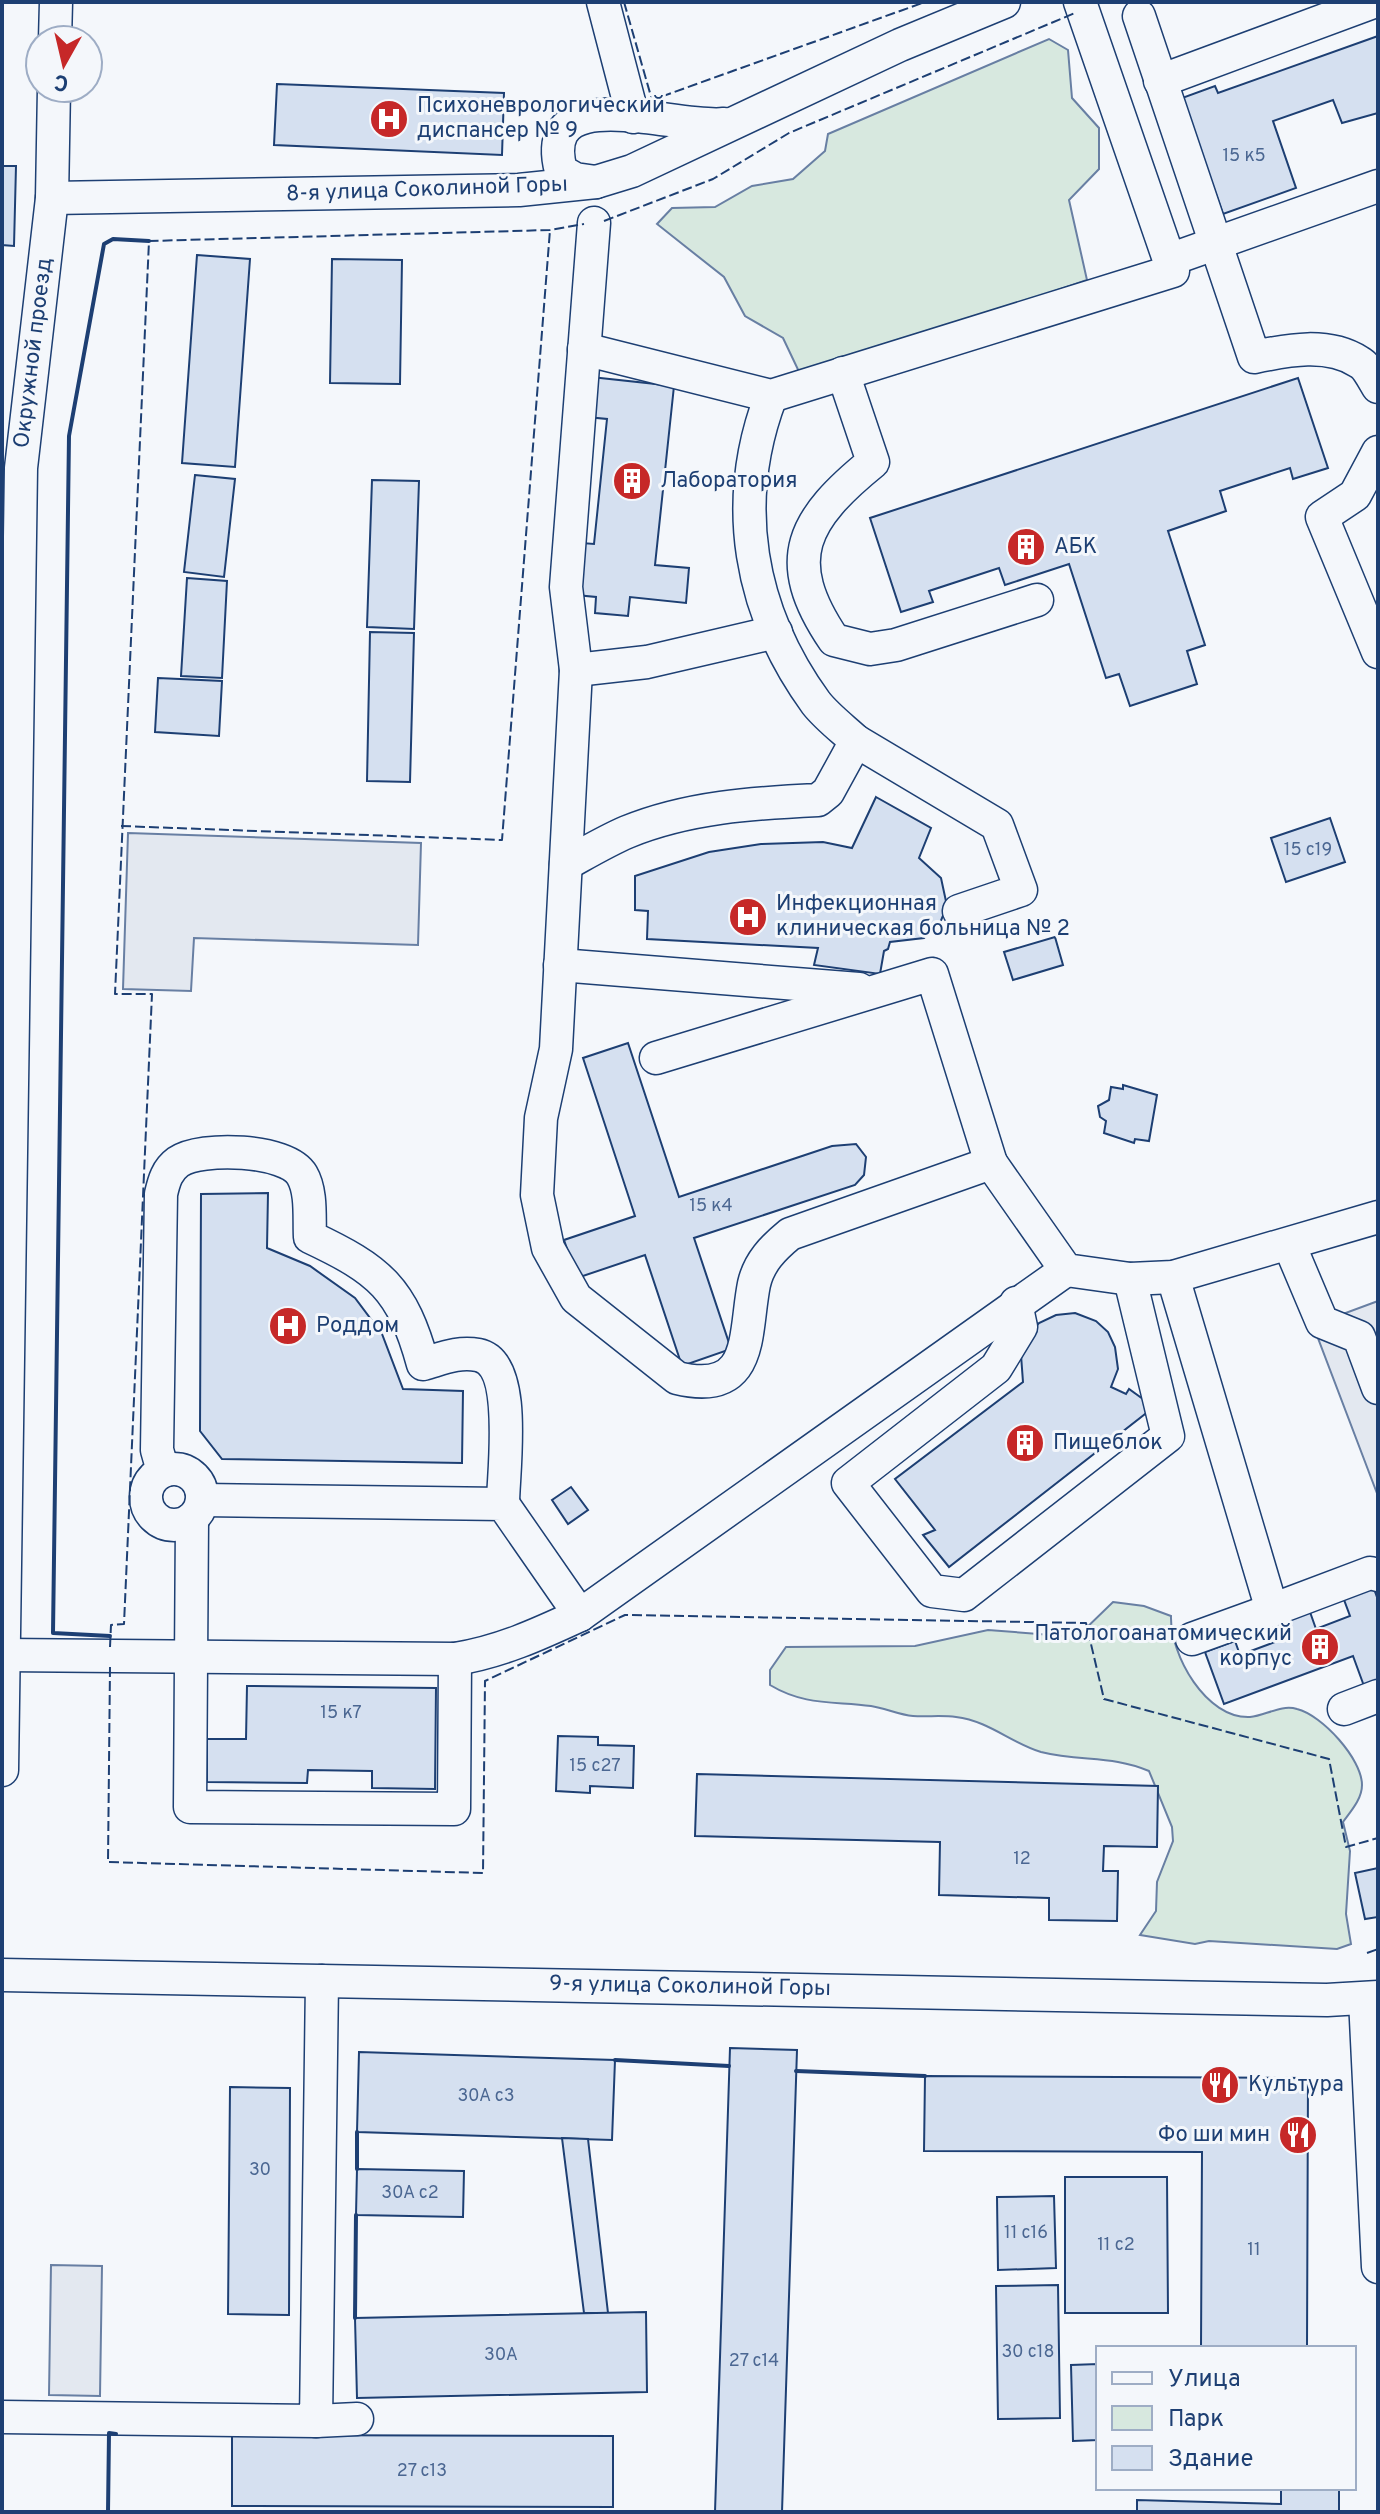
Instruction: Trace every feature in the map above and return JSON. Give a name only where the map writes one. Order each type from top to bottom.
[{"type":"street","points":[[55,24],[56,2]]},
{"type":"street","points":[[603,2],[633,117]]},
{"type":"street","name":"8-я улица Соколиной Горы","points":[[52,198],[519,190],[596,182],[632,171],[900,45],[1004,2]]},
{"type":"street","points":[[584,349],[771,396],[1173,271],[1080,2]]},
{"type":"street","points":[[1160,81],[1373,2]]},
{"type":"street","points":[[1139,16],[1213,244],[1254,357],[1290,350],[1330,350],[1362,363],[1378,387]]},
{"type":"street","name":"Окружной проезд","points":[[2,1770],[21,468],[52,198],[54,104]]},
{"type":"street","points":[[596,182],[575,179],[561,171],[558,138],[564,125],[578,116],[633,117],[695,125],[742,120]]},
{"type":"street","points":[[1169,260],[1378,186]]},
{"type":"street","points":[[594,223],[566,587],[576,670],[556,1049],[541,1118],[537,1195],[548,1248],[576,1298],[677,1378],[696,1383],[719,1379],[735,1367],[748,1344],[755,1281],[769,1251],[790,1234],[991,1163]]},
{"type":"street","points":[[843,373],[873,462],[833,494],[808,528],[804,574],[812,607],[834,640],[870,649],[896,645],[1037,600]]},
{"type":"street","points":[[771,396],[751,459],[748,520],[750,555],[762,603],[818,705],[856,741],[997,825],[1021,890],[959,911]]},
{"type":"street","points":[[1378,452],[1355,495],[1322,517],[1378,652]]},
{"type":"street","points":[[576,670],[647,662],[776,632]]},
{"type":"street","points":[[566,864],[628,832],[677,817],[737,805],[818,800],[828,792],[856,741]]},
{"type":"street","points":[[560,965],[878,990]]},
{"type":"street","points":[[656,1058],[932,974],[991,1163],[1066,1270]]},
{"type":"street","points":[[163,1471],[157,1450],[161,1194],[165,1176],[177,1162],[193,1154],[266,1154],[287,1160],[302,1174],[307,1193],[310,1237],[348,1255],[385,1282],[411,1320],[423,1364],[456,1354],[480,1355],[496,1365],[505,1387],[503,1504],[580,1615]]},
{"type":"street","points":[[4,1655],[455,1659],[482,1655],[524,1641],[580,1615],[1066,1270],[1130,1279],[1173,1277],[1378,1217]]},
{"type":"street","points":[[1289,1244],[1322,1322],[1359,1337],[1378,1388]]},
{"type":"street","points":[[1173,1277],[1272,1610]]},
{"type":"street","points":[[1016,1303],[1021,1327],[996,1368],[848,1483],[932,1591],[964,1595],[1168,1436],[1130,1279]]},
{"type":"street","points":[[455,1659],[454,1809],[190,1807],[191,1657],[198,1509],[196,1479],[177,1468],[163,1471],[149,1483],[146,1494],[153,1515],[172,1525],[198,1509],[503,1504]]},
{"type":"street","points":[[1192,1639],[1370,1573],[1378,1575]]},
{"type":"street","points":[[1344,1709],[1378,1696]]},
{"type":"street","name":"9-я улица Соколиной Горы","points":[[2,1975],[1372,1998]]},
{"type":"street","points":[[316,2421],[322,1981]]},
{"type":"street","points":[[1372,1998],[1378,2267]]},
{"type":"street","points":[[2,2417],[357,2419]]},
{"type":"green space","points":[[1049,39],[1068,50],[1072,98],[1099,128],[1099,169],[1069,200],[1087,280],[802,378],[783,338],[745,316],[724,277],[657,224],[672,208],[715,207],[752,186],[793,179],[825,151],[828,134]]},
{"type":"green space","points":[[1113,1602],[1144,1606],[1171,1616],[1172,1632],[1184,1666],[1205,1696],[1219,1708],[1234,1715],[1250,1717],[1285,1708],[1297,1709],[1329,1729],[1348,1751],[1362,1785],[1358,1800],[1343,1822],[1350,1851],[1346,1914],[1351,1944],[1337,1949],[1209,1941],[1195,1944],[1140,1935],[1156,1911],[1157,1882],[1173,1841],[1172,1827],[1149,1771],[1122,1763],[1041,1752],[968,1719],[908,1715],[871,1706],[808,1700],[770,1685],[770,1670],[786,1647],[915,1646],[988,1630],[1077,1637]]},
{"type":"shaded area","points":[[128,833],[421,843],[418,945],[194,938],[191,991],[123,989]]},
{"type":"shaded area","points":[[1378,1301],[1378,1496],[1313,1325]]},
{"type":"shaded area","points":[[51,2265],[102,2266],[100,2396],[49,2395]]},
{"type":"building","points":[[1378,36],[1378,113],[1342,123],[1333,100],[1273,121],[1296,188],[1223,214],[1182,98],[1215,86],[1218,93]]},
{"type":"building","name":"Психоневрологический диспансер № 9","points":[[277,84],[504,93],[502,155],[274,145]]},
{"type":"building","points":[[2,166],[16,166],[14,246],[2,245]]},
{"type":"building","points":[[197,255],[250,259],[235,467],[182,463]]},
{"type":"building","points":[[332,259],[402,260],[400,384],[330,383]]},
{"type":"building","name":"Лаборатория","points":[[591,377],[674,386],[655,565],[689,568],[686,603],[630,597],[628,616],[595,613],[596,597],[576,595],[582,543],[594,544],[607,419],[587,417]]},
{"type":"building","name":"АБК","points":[[1298,378],[1328,468],[1293,479],[1290,468],[1220,491],[1226,511],[1168,531],[1205,645],[1187,651],[1197,684],[1130,706],[1119,674],[1106,678],[1069,564],[1005,585],[999,568],[929,591],[933,602],[901,612],[870,518]]},
{"type":"building","points":[[195,475],[235,479],[224,577],[184,572]]},
{"type":"building","points":[[372,480],[419,481],[414,629],[367,627]]},
{"type":"building","points":[[187,578],[227,581],[222,678],[181,676]]},
{"type":"building","points":[[370,632],[414,633],[410,782],[367,781]]},
{"type":"building","points":[[158,678],[222,681],[219,736],[155,732]]},
{"type":"building","points":[[876,797],[931,828],[919,858],[941,878],[947,906],[940,923],[924,938],[890,942],[884,951],[880,974],[814,965],[818,948],[647,939],[648,911],[635,910],[635,876],[709,852],[761,844],[823,842],[852,848]]},
{"type":"building","points":[[1330,818],[1345,862],[1286,882],[1271,838]]},
{"type":"building","points":[[1055,937],[1063,965],[1013,980],[1004,952]]},
{"type":"building","points":[[628,1043],[679,1197],[832,1146],[856,1144],[866,1157],[864,1175],[855,1185],[694,1238],[731,1349],[682,1366],[645,1255],[577,1278],[564,1240],[635,1216],[583,1058]]},
{"type":"building","points":[[1123,1085],[1157,1095],[1149,1141],[1135,1139],[1134,1143],[1104,1133],[1106,1121],[1100,1117],[1098,1106],[1109,1100],[1111,1087],[1123,1089]]},
{"type":"building","name":"Роддом","points":[[268,1193],[267,1248],[310,1266],[355,1298],[382,1334],[403,1389],[463,1391],[462,1463],[222,1459],[200,1431],[201,1194]]},
{"type":"building","name":"Пищеблок","points":[[1075,1313],[1096,1321],[1108,1332],[1115,1347],[1118,1369],[1111,1387],[1126,1394],[1129,1389],[1154,1407],[949,1567],[923,1535],[935,1530],[895,1479],[1023,1382],[1021,1355],[1027,1336],[1039,1323],[1056,1315]]},
{"type":"building","points":[[571,1487],[588,1510],[568,1524],[552,1500]]},
{"type":"building","name":"Патологоанатомический корпус","points":[[1373,1586],[1378,1600],[1378,1680],[1364,1686],[1353,1656],[1224,1704],[1205,1652],[1235,1641],[1240,1655],[1275,1642],[1269,1627],[1310,1612],[1316,1629],[1350,1616],[1343,1597]]},
{"type":"building","points":[[247,1686],[436,1688],[435,1789],[372,1788],[372,1771],[308,1770],[307,1783],[207,1782],[207,1739],[246,1739]]},
{"type":"building","points":[[558,1736],[598,1737],[598,1745],[634,1746],[633,1788],[590,1786],[590,1793],[556,1791]]},
{"type":"building","points":[[697,1774],[1158,1786],[1157,1847],[1104,1846],[1103,1871],[1118,1871],[1117,1921],[1049,1920],[1049,1898],[939,1895],[940,1842],[695,1836]]},
{"type":"building","points":[[1378,1868],[1378,1917],[1365,1919],[1355,1873]]},
{"type":"building","points":[[730,2048],[797,2050],[782,2512],[715,2512]]},
{"type":"building","points":[[359,2052],[615,2060],[612,2140],[357,2132]]},
{"type":"building","points":[[925,2076],[1308,2078],[1307,2346],[1201,2346],[1202,2152],[924,2151]]},
{"type":"building","points":[[230,2087],[290,2088],[289,2315],[228,2314]]},
{"type":"building","points":[[562,2138],[588,2139],[608,2313],[584,2313]]},
{"type":"building","points":[[357,2169],[464,2171],[463,2217],[356,2215]]},
{"type":"building","points":[[1065,2177],[1167,2177],[1168,2313],[1065,2313]]},
{"type":"building","points":[[1054,2196],[1056,2268],[998,2270],[997,2197]]},
{"type":"building","points":[[1058,2285],[1060,2418],[998,2419],[996,2286]]},
{"type":"building","points":[[646,2312],[647,2392],[357,2398],[355,2318]]},
{"type":"building","points":[[1096,2364],[1096,2440],[1073,2441],[1071,2365]]},
{"type":"building","points":[[232,2435],[613,2436],[613,2507],[232,2506]]},
{"type":"building","points":[[1281,2490],[1339,2490],[1339,2512],[1137,2512],[1137,2500],[1281,2504]]},
{"type":"fence","points":[[624,2],[652,100],[925,2]]},
{"type":"fence","points":[[604,221],[713,179],[789,133],[1075,13]]},
{"type":"fence","points":[[110,1647],[111,1625],[124,1624],[152,994],[115,994],[149,241],[550,230],[584,224]]},
{"type":"fence","points":[[121,826],[502,840],[550,230]]},
{"type":"fence","points":[[110,1667],[108,1862],[483,1873],[485,1681],[625,1615],[1086,1623],[1104,1699],[1329,1759],[1346,1847],[1378,1838]]},
{"type":"fence","points":[[1367,1953],[1378,1949]]},
{"type":"wall","points":[[110,1636],[53,1633],[69,436],[104,244],[113,239],[149,241]]},
{"type":"wall","points":[[615,2060],[729,2066]]},
{"type":"wall","points":[[796,2071],[925,2076]]},
{"type":"wall","points":[[357,2132],[357,2169]]},
{"type":"wall","points":[[355,2318],[356,2215]]},
{"type":"wall","points":[[108,2512],[109,2433],[116,2434]]},
{"type":"place","name":"Психоневрологический диспансер № 9","points":[[389,119]]},
{"type":"place","name":"Лаборатория","points":[[632,481]]},
{"type":"place","name":"АБК","points":[[1026,547]]},
{"type":"place","name":"Инфекционная клиническая больница № 2","points":[[748,917]]},
{"type":"place","name":"Роддом","points":[[288,1326]]},
{"type":"place","name":"Пищеблок","points":[[1025,1443]]},
{"type":"place","name":"Патологоанатомический корпус","points":[[1320,1647]]},
{"type":"place","name":"Культура","points":[[1220,2085]]},
{"type":"place","name":"Фо ши мин","points":[[1298,2135]]}]
